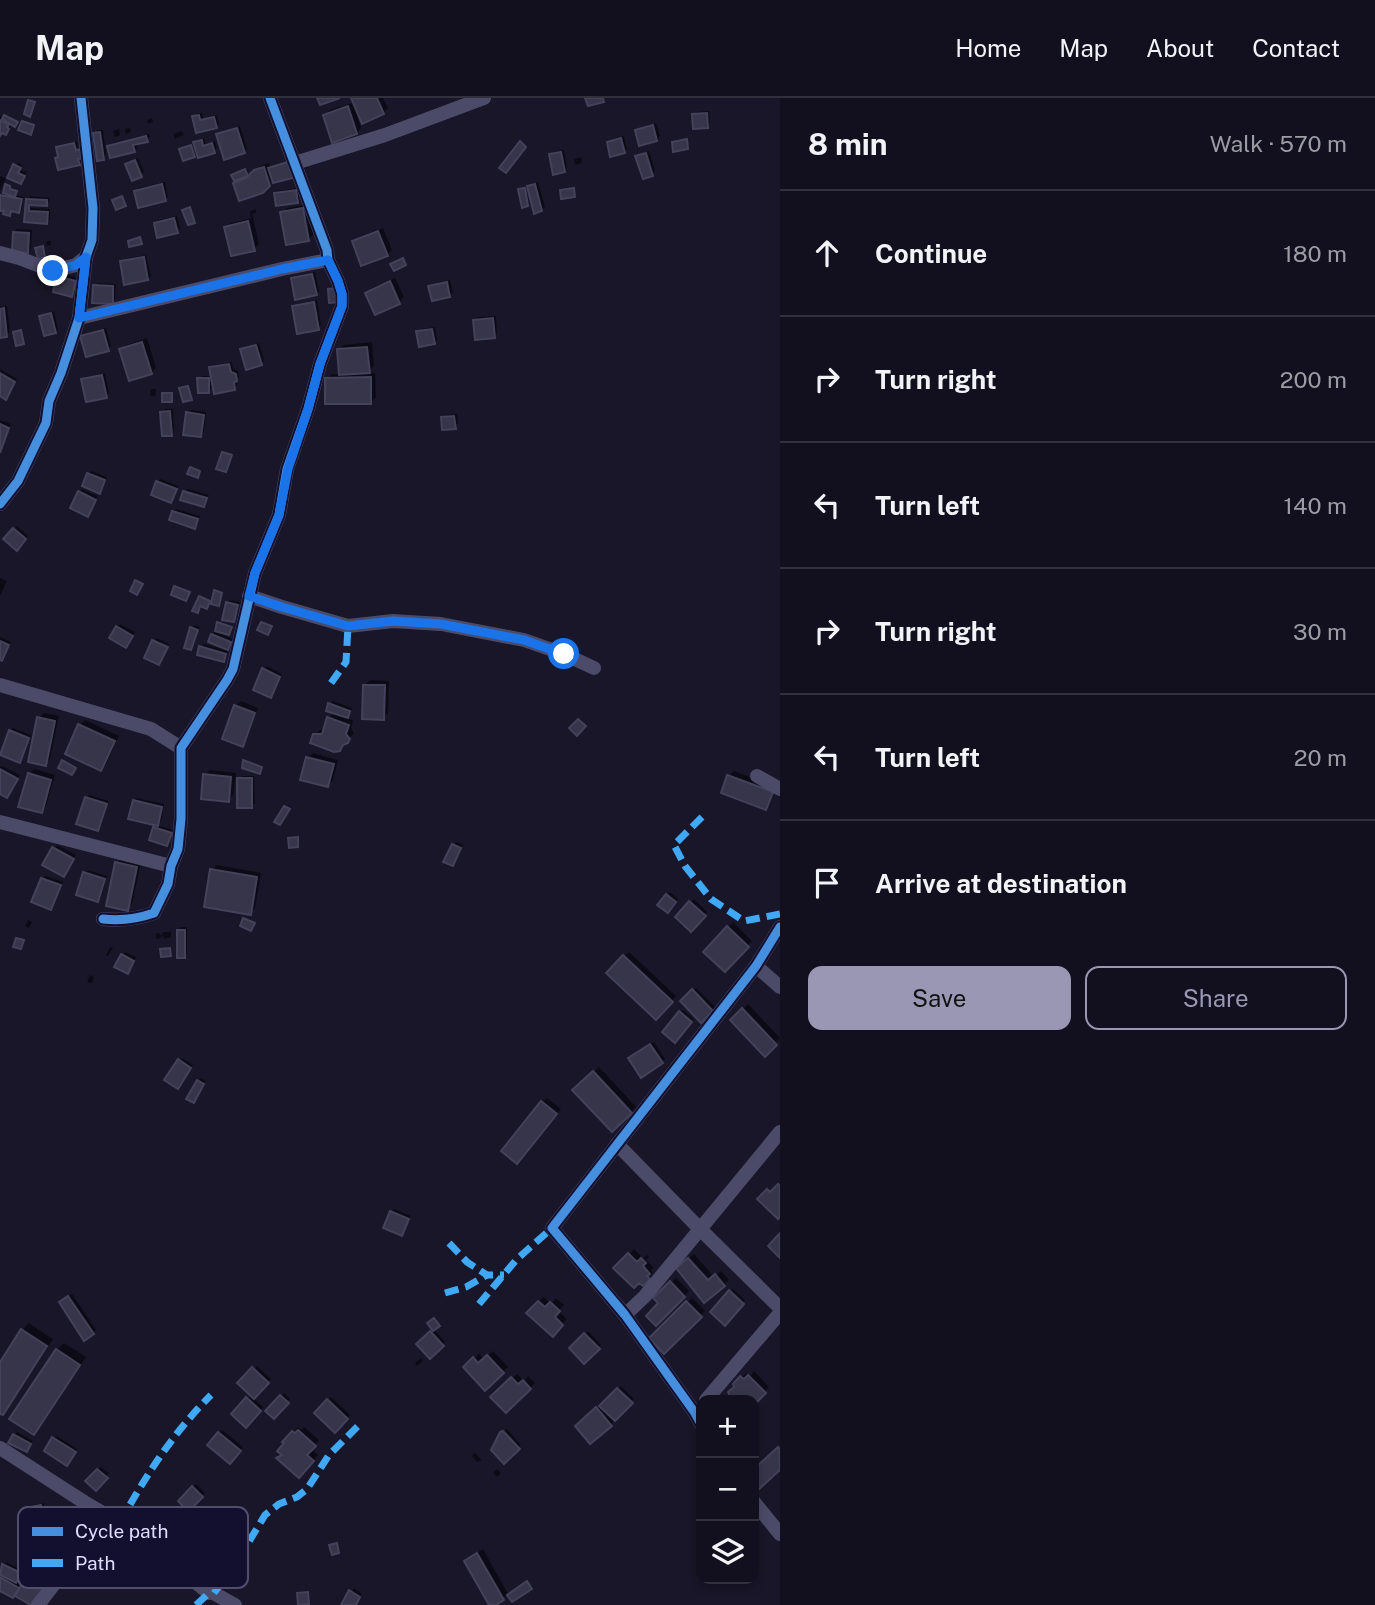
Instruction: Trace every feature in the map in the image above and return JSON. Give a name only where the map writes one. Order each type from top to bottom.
[{"type":"street","points":[[0,504],[22,474],[46,423],[49,401],[79,318],[86,257],[92,240],[93,208],[81,98]]},
{"type":"street","points":[[103,919],[118,921],[142,917],[154,913],[160,905],[178,849],[181,819],[181,748],[233,668],[255,573],[279,515],[288,469],[320,364],[342,306],[338,281],[270,98]]},
{"type":"street","points":[[295,163],[385,135],[484,98]]},
{"type":"street","points":[[0,253],[53,271],[76,265],[86,257]]},
{"type":"street","points":[[79,318],[328,260]]},
{"type":"street","points":[[249,596],[348,626],[393,621],[441,624],[502,635],[564,654],[594,668]]},
{"type":"street","points":[[0,685],[151,729],[181,748]]},
{"type":"street","points":[[757,776],[780,789]]},
{"type":"street","points":[[0,822],[172,866]]},
{"type":"street","points":[[696,1410],[625,1315],[552,1228],[756,966],[780,927]]},
{"type":"street","points":[[756,966],[780,987]]},
{"type":"street","points":[[625,1315],[645,1296],[780,1132]]},
{"type":"street","points":[[617,1144],[780,1310],[710,1395]]},
{"type":"street","points":[[0,1449],[91,1507]]},
{"type":"street","points":[[759,1508],[780,1534]]},
{"type":"street","points":[[38,1605],[51,1588]]},
{"type":"street","points":[[203,1588],[235,1605]]},
{"type":"building","points":[[317,98],[340,98],[320,105]]},
{"type":"building","points":[[351,98],[377,98],[384,114],[362,124]]},
{"type":"building","points":[[585,98],[603,98],[604,102],[588,106]]},
{"type":"building","points":[[28,100],[35,102],[30,117],[24,114]]},
{"type":"building","points":[[348,106],[357,134],[332,143],[323,115]]},
{"type":"building","points":[[707,113],[708,128],[693,129],[692,114]]},
{"type":"building","points":[[4,115],[18,122],[15,127],[2,119]]},
{"type":"building","points":[[199,115],[200,120],[214,117],[217,128],[196,133],[192,116]]},
{"type":"building","points":[[0,120],[9,125],[6,135],[2,133],[0,136]]},
{"type":"building","points":[[22,121],[34,125],[31,135],[18,130]]},
{"type":"building","points":[[653,125],[657,141],[639,146],[635,130]]},
{"type":"building","points":[[237,128],[245,153],[224,160],[216,134]]},
{"type":"building","points":[[100,132],[104,160],[97,161],[93,133]]},
{"type":"building","points":[[146,136],[148,142],[133,145],[135,152],[110,158],[107,146]]},
{"type":"building","points":[[621,138],[625,153],[610,157],[607,142]]},
{"type":"building","points":[[687,139],[688,149],[673,152],[672,142]]},
{"type":"building","points":[[202,140],[203,146],[212,143],[215,153],[198,158],[193,142]]},
{"type":"building","points":[[520,141],[526,147],[506,173],[499,168]]},
{"type":"building","points":[[74,143],[76,150],[82,149],[84,158],[78,159],[80,165],[58,170],[56,147]]},
{"type":"building","points":[[191,145],[195,157],[183,161],[179,149]]},
{"type":"building","points":[[561,152],[565,172],[553,175],[549,154]]},
{"type":"building","points":[[646,153],[653,176],[643,179],[635,156]]},
{"type":"building","points":[[135,160],[142,177],[132,181],[125,164]]},
{"type":"building","points":[[291,161],[296,177],[273,183],[268,168]]},
{"type":"building","points":[[13,164],[21,168],[18,173],[25,176],[21,184],[7,178]]},
{"type":"building","points":[[264,167],[270,186],[263,193],[239,201],[233,183]]},
{"type":"building","points":[[245,169],[248,176],[234,181],[231,175]]},
{"type":"building","points":[[5,184],[17,191],[15,197],[3,193]]},
{"type":"building","points":[[162,184],[166,201],[138,208],[134,191]]},
{"type":"building","points":[[535,184],[542,211],[534,214],[527,186]]},
{"type":"building","points":[[525,188],[528,206],[522,208],[518,189]]},
{"type":"building","points":[[574,188],[575,197],[561,199],[560,190]]},
{"type":"building","points":[[296,190],[298,203],[276,206],[274,193]]},
{"type":"building","points":[[0,195],[22,199],[19,213],[11,211],[10,216],[3,214],[4,211],[0,211]]},
{"type":"building","points":[[122,196],[126,206],[116,210],[112,200]]},
{"type":"building","points":[[26,199],[47,200],[47,206],[29,205],[29,211],[48,212],[47,224],[24,222]]},
{"type":"building","points":[[190,207],[195,223],[188,225],[182,210]]},
{"type":"building","points":[[303,208],[309,241],[286,245],[280,212]]},
{"type":"building","points":[[174,218],[178,233],[157,238],[154,223]]},
{"type":"building","points":[[248,221],[255,251],[231,256],[224,227]]},
{"type":"building","points":[[378,231],[388,256],[361,266],[352,241]]},
{"type":"building","points":[[13,232],[29,233],[28,253],[12,252]]},
{"type":"building","points":[[140,237],[142,244],[129,247],[128,241]]},
{"type":"building","points":[[43,246],[45,257],[38,259],[35,248]]},
{"type":"building","points":[[144,257],[148,280],[124,285],[120,261]]},
{"type":"building","points":[[403,258],[406,265],[394,271],[390,264]]},
{"type":"building","points":[[312,274],[317,295],[295,300],[291,278]]},
{"type":"building","points":[[56,276],[76,281],[72,297],[53,292]]},
{"type":"building","points":[[390,281],[400,304],[375,315],[365,293]]},
{"type":"building","points":[[447,282],[450,297],[432,301],[428,286]]},
{"type":"building","points":[[93,285],[113,286],[113,304],[92,303]]},
{"type":"building","points":[[337,288],[339,302],[329,303],[328,289]]},
{"type":"building","points":[[314,302],[319,330],[297,334],[292,306]]},
{"type":"building","points":[[4,308],[7,337],[0,338],[0,309]]},
{"type":"building","points":[[51,313],[56,333],[44,336],[39,316]]},
{"type":"building","points":[[493,318],[495,338],[475,340],[473,320]]},
{"type":"building","points":[[432,329],[435,344],[419,347],[416,331]]},
{"type":"building","points":[[21,330],[24,344],[16,346],[13,332]]},
{"type":"building","points":[[103,330],[109,351],[86,357],[80,336]]},
{"type":"building","points":[[142,342],[152,374],[129,381],[119,349]]},
{"type":"building","points":[[256,345],[262,365],[246,370],[240,349]]},
{"type":"building","points":[[367,347],[370,373],[339,375],[337,349]]},
{"type":"building","points":[[229,364],[231,372],[236,374],[235,390],[214,394],[209,367]]},
{"type":"building","points":[[0,373],[15,382],[6,400],[0,396]]},
{"type":"building","points":[[102,375],[107,398],[86,402],[81,379]]},
{"type":"building","points":[[371,377],[371,404],[325,404],[325,378]]},
{"type":"building","points":[[197,378],[209,378],[209,393],[198,393]]},
{"type":"building","points":[[188,386],[192,400],[183,402],[179,388]]},
{"type":"building","points":[[162,393],[172,393],[172,402],[162,402]]},
{"type":"building","points":[[170,411],[172,436],[162,436],[160,412]]},
{"type":"building","points":[[186,412],[204,415],[201,437],[183,435]]},
{"type":"building","points":[[454,416],[456,429],[442,430],[441,417]]},
{"type":"building","points":[[0,424],[9,428],[0,453]]},
{"type":"building","points":[[222,452],[232,455],[226,472],[216,469]]},
{"type":"building","points":[[190,467],[200,471],[198,478],[187,474]]},
{"type":"building","points":[[87,473],[105,480],[100,494],[82,486]]},
{"type":"building","points":[[156,481],[177,489],[171,503],[151,495]]},
{"type":"building","points":[[78,491],[96,500],[88,517],[70,508]]},
{"type":"building","points":[[183,491],[207,498],[204,507],[180,500]]},
{"type":"building","points":[[172,511],[198,519],[195,529],[169,520]]},
{"type":"building","points":[[13,528],[26,539],[17,551],[3,539]]},
{"type":"building","points":[[135,580],[143,584],[137,595],[130,591]]},
{"type":"building","points":[[174,586],[190,592],[186,601],[171,595]]},
{"type":"building","points":[[214,590],[222,593],[219,606],[211,604]]},
{"type":"building","points":[[199,596],[210,601],[207,609],[200,606],[198,613],[192,611]]},
{"type":"building","points":[[226,602],[238,605],[234,622],[222,620]]},
{"type":"building","points":[[217,622],[232,627],[229,635],[215,631]]},
{"type":"building","points":[[261,622],[272,626],[268,635],[257,630]]},
{"type":"building","points":[[116,626],[133,636],[126,648],[109,638]]},
{"type":"building","points":[[190,627],[198,630],[191,650],[184,648]]},
{"type":"building","points":[[211,634],[231,642],[228,650],[208,642]]},
{"type":"building","points":[[152,640],[168,647],[159,665],[144,658]]},
{"type":"building","points":[[0,641],[9,645],[2,661],[0,660]]},
{"type":"building","points":[[199,646],[226,654],[224,662],[197,655]]},
{"type":"building","points":[[262,668],[280,677],[271,698],[253,690]]},
{"type":"building","points":[[363,685],[385,685],[384,720],[362,719]]},
{"type":"building","points":[[328,703],[350,711],[348,718],[326,711]]},
{"type":"building","points":[[234,705],[255,713],[243,747],[222,739]]},
{"type":"building","points":[[37,717],[55,721],[46,766],[28,762]]},
{"type":"building","points":[[327,717],[349,725],[346,734],[350,739],[340,751],[334,752],[310,743],[313,734],[322,734]]},
{"type":"building","points":[[578,719],[586,726],[577,736],[569,728]]},
{"type":"building","points":[[78,724],[115,741],[101,771],[65,754]]},
{"type":"building","points":[[9,730],[29,738],[20,763],[0,755]]},
{"type":"building","points":[[306,757],[334,764],[328,787],[300,780]]},
{"type":"building","points":[[62,760],[76,768],[72,775],[58,768]]},
{"type":"building","points":[[243,760],[262,767],[260,774],[242,768]]},
{"type":"building","points":[[0,769],[18,779],[7,798],[0,794]]},
{"type":"building","points":[[28,773],[51,780],[42,813],[18,807]]},
{"type":"building","points":[[203,774],[231,777],[229,802],[201,799]]},
{"type":"building","points":[[727,775],[773,792],[766,810],[721,793]]},
{"type":"building","points":[[237,778],[252,778],[252,808],[237,808]]},
{"type":"building","points":[[85,797],[107,804],[98,831],[76,824]]},
{"type":"building","points":[[133,800],[162,807],[158,826],[128,819]]},
{"type":"building","points":[[284,806],[290,809],[280,825],[274,822]]},
{"type":"building","points":[[153,827],[172,833],[167,846],[149,840]]},
{"type":"building","points":[[298,837],[298,847],[289,848],[288,838]]},
{"type":"building","points":[[452,844],[461,848],[453,866],[443,862]]},
{"type":"building","points":[[52,847],[74,859],[64,877],[42,865]]},
{"type":"building","points":[[115,862],[137,867],[128,911],[106,906]]},
{"type":"building","points":[[210,869],[257,877],[251,915],[204,907]]},
{"type":"building","points":[[83,872],[105,879],[98,902],[76,895]]},
{"type":"building","points":[[41,878],[61,885],[51,910],[31,902]]},
{"type":"building","points":[[666,894],[676,902],[668,913],[657,905]]},
{"type":"building","points":[[689,901],[706,916],[691,932],[675,917]]},
{"type":"building","points":[[243,918],[255,923],[251,931],[240,926]]},
{"type":"building","points":[[727,926],[749,947],[725,972],[703,952]]},
{"type":"building","points":[[177,930],[185,930],[185,958],[177,958]]},
{"type":"building","points":[[16,938],[24,940],[21,949],[13,947]]},
{"type":"building","points":[[170,948],[171,956],[161,957],[160,949]]},
{"type":"building","points":[[121,954],[134,961],[128,974],[114,967]]},
{"type":"building","points":[[623,955],[673,1002],[656,1020],[606,973]]},
{"type":"building","points":[[692,989],[713,1011],[701,1023],[680,1001]]},
{"type":"building","points":[[742,1008],[777,1045],[765,1057],[730,1020]]},
{"type":"building","points":[[679,1011],[692,1022],[675,1043],[662,1032]]},
{"type":"building","points":[[650,1044],[663,1063],[641,1078],[628,1058]]},
{"type":"building","points":[[178,1059],[191,1068],[178,1089],[164,1080]]},
{"type":"building","points":[[593,1071],[632,1113],[612,1132],[572,1090]]},
{"type":"building","points":[[197,1080],[204,1084],[194,1103],[186,1099]]},
{"type":"building","points":[[541,1101],[557,1114],[517,1164],[501,1151]]},
{"type":"building","points":[[778,1184],[778,1219],[757,1199],[767,1189],[770,1192]]},
{"type":"building","points":[[390,1211],[409,1219],[402,1236],[383,1228]]},
{"type":"building","points":[[780,1233],[780,1258],[768,1246]]},
{"type":"building","points":[[628,1253],[637,1262],[641,1258],[646,1263],[643,1266],[650,1274],[647,1276],[650,1279],[643,1286],[639,1283],[634,1288],[613,1268]]},
{"type":"building","points":[[688,1258],[708,1280],[715,1274],[725,1286],[704,1303],[676,1268]]},
{"type":"building","points":[[670,1281],[685,1297],[656,1326],[646,1316],[658,1303],[653,1298]]},
{"type":"building","points":[[729,1290],[744,1304],[725,1326],[710,1312]]},
{"type":"building","points":[[68,1296],[94,1334],[84,1341],[59,1302]]},
{"type":"building","points":[[538,1301],[545,1307],[550,1302],[560,1311],[555,1317],[563,1325],[553,1337],[526,1313]]},
{"type":"building","points":[[686,1301],[702,1317],[664,1354],[649,1338]]},
{"type":"building","points":[[434,1318],[440,1326],[433,1331],[427,1323]]},
{"type":"building","points":[[21,1329],[47,1346],[3,1415],[0,1414],[0,1362]]},
{"type":"building","points":[[430,1331],[444,1346],[430,1359],[416,1344]]},
{"type":"building","points":[[584,1333],[600,1349],[584,1364],[569,1348]]},
{"type":"building","points":[[56,1349],[80,1365],[34,1435],[9,1419]]},
{"type":"building","points":[[487,1355],[504,1373],[485,1391],[463,1367],[473,1357],[478,1363]]},
{"type":"building","points":[[252,1367],[269,1383],[254,1399],[237,1383]]},
{"type":"building","points":[[748,1375],[766,1393],[759,1400],[759,1395],[730,1395],[728,1392],[740,1376],[744,1379]]},
{"type":"building","points":[[511,1377],[518,1384],[523,1380],[531,1389],[506,1413],[490,1397]]},
{"type":"building","points":[[617,1388],[633,1403],[615,1421],[599,1406]]},
{"type":"building","points":[[280,1395],[289,1403],[274,1419],[265,1411]]},
{"type":"building","points":[[246,1397],[261,1411],[246,1428],[231,1414]]},
{"type":"building","points":[[327,1399],[348,1419],[335,1433],[314,1413]]},
{"type":"building","points":[[596,1407],[612,1426],[590,1444],[575,1426]]},
{"type":"building","points":[[298,1430],[316,1446],[307,1455],[314,1461],[299,1478],[276,1458],[282,1455],[277,1451],[284,1443],[282,1442],[292,1431],[295,1433]]},
{"type":"building","points":[[503,1431],[520,1449],[504,1464],[491,1450]]},
{"type":"building","points":[[218,1432],[241,1451],[230,1464],[207,1445]]},
{"type":"building","points":[[13,1434],[31,1444],[27,1452],[8,1443]]},
{"type":"building","points":[[52,1437],[76,1452],[67,1466],[44,1451]]},
{"type":"building","points":[[778,1447],[780,1449],[780,1470],[759,1489],[759,1464]]},
{"type":"building","points":[[97,1469],[108,1478],[96,1491],[85,1481]]},
{"type":"building","points":[[192,1486],[203,1497],[193,1507],[183,1507],[178,1501]]},
{"type":"building","points":[[337,1543],[339,1553],[332,1555],[329,1545]]},
{"type":"building","points":[[477,1553],[504,1600],[496,1605],[489,1605],[464,1561]]},
{"type":"building","points":[[2,1564],[18,1572],[18,1579],[16,1583],[0,1575]]},
{"type":"building","points":[[0,1577],[19,1588],[13,1598],[0,1591]]},
{"type":"building","points":[[527,1581],[532,1589],[512,1602],[507,1595]]},
{"type":"building","points":[[20,1588],[46,1588],[35,1605],[15,1596]]},
{"type":"building","points":[[349,1590],[360,1597],[356,1605],[341,1605]]},
{"type":"building","points":[[308,1592],[309,1604],[298,1605],[297,1593]]},
{"type":"marked path","points":[[331,683],[346,662],[348,626]]},
{"type":"marked path","points":[[702,817],[674,845],[685,866],[711,899],[744,921],[780,914]]},
{"type":"marked path","points":[[479,1304],[517,1259],[552,1228]]},
{"type":"marked path","points":[[449,1243],[467,1262],[487,1275],[504,1275]]},
{"type":"marked path","points":[[445,1293],[466,1287],[487,1275]]},
{"type":"marked path","points":[[129,1507],[161,1455],[211,1395]]},
{"type":"marked path","points":[[248,1543],[265,1515],[307,1489],[329,1455],[358,1426]]},
{"type":"marked path","points":[[214,1593],[218,1588]]},
{"type":"marked path","points":[[196,1605],[209,1593]]},
{"type":"cycle path","points":[[0,504],[18,481],[46,423],[49,401],[79,318],[86,257],[92,240],[93,208],[81,98]]},
{"type":"cycle path","points":[[103,919],[129,919],[154,913],[168,884],[178,849],[181,819],[181,748],[233,669],[255,573],[279,515],[287,469],[320,364],[342,306],[338,281],[270,98]]},
{"type":"cycle path","points":[[696,1415],[625,1315],[552,1228],[756,966],[780,927]]},
{"type":"route","points":[[53,271],[76,265],[86,257],[79,318],[328,260],[342,294],[342,306],[320,364],[288,469],[279,515],[255,573],[249,596],[348,626],[393,621],[441,624],[524,640],[564,654]]}]
